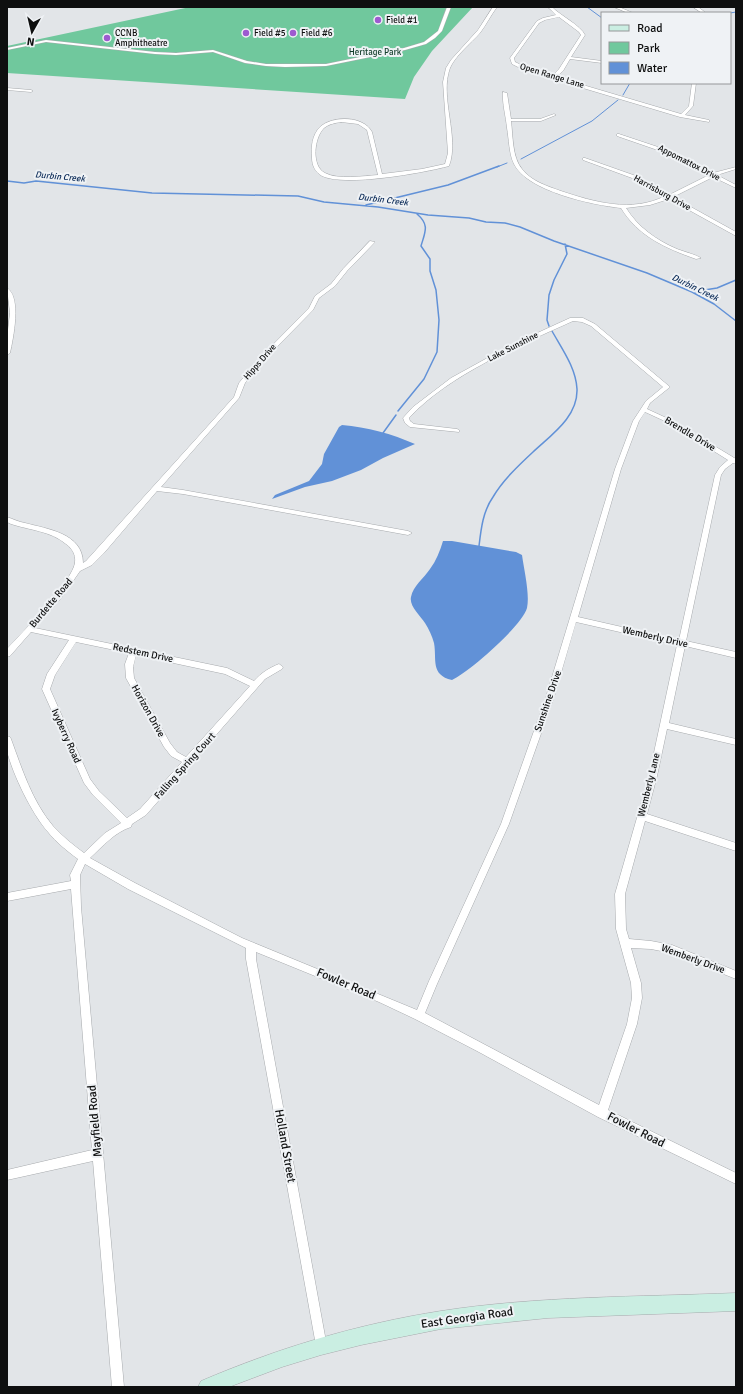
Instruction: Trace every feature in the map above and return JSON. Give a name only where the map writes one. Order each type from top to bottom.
[{"type":"main road","name":"East Georgia Road","points":[[207,1387],[321,1347],[387,1330],[449,1319],[520,1311],[736,1302]]},
{"type":"street","points":[[7,49],[46,42],[162,53],[212,51],[246,62],[272,65],[326,65],[424,44],[434,38],[440,31],[449,7]]},
{"type":"street","points":[[380,175],[368,127],[358,122],[344,120],[328,123],[322,127],[313,144],[314,166],[319,172],[332,178],[380,175],[424,170],[447,165],[450,153],[445,82],[448,68],[452,61],[479,31],[496,7]]},
{"type":"street","points":[[550,7],[559,16],[581,31],[583,35],[561,70],[553,77]]},
{"type":"street","points":[[616,7],[628,12]]},
{"type":"street","name":"Open Range Lane","points":[[559,16],[544,19],[538,22],[512,58],[513,64],[682,116],[707,121]]},
{"type":"street","points":[[569,58],[601,62]]},
{"type":"street","points":[[682,116],[691,106],[694,84]]},
{"type":"street","points":[[7,89],[31,92]]},
{"type":"street","points":[[505,93],[516,164],[521,172],[546,187],[581,200],[622,206],[653,203],[712,174],[736,168]]},
{"type":"street","points":[[509,120],[541,120],[554,115]]},
{"type":"street","name":"Appomattox Drive","points":[[619,135],[663,149],[736,187]]},
{"type":"street","name":"Harrisburg Drive","points":[[585,159],[634,177],[736,234]]},
{"type":"street","points":[[622,206],[631,221],[648,235],[671,248],[698,258]]},
{"type":"street","name":"Hipps Drive","points":[[77,569],[89,564],[96,557],[237,397],[242,383],[259,362],[311,309],[317,297],[333,285],[372,242]]},
{"type":"street","points":[[7,290],[11,298],[14,311],[12,331],[7,353]]},
{"type":"street","name":"Lake Sunshine","points":[[457,431],[412,426],[407,422],[406,418],[415,408],[454,379],[513,346],[572,319],[583,320],[593,325],[667,387]]},
{"type":"street","name":"Sunshine Drive","points":[[419,1016],[505,824],[550,697],[623,454],[636,421],[648,402],[667,387]]},
{"type":"street","name":"Brendle Drive","points":[[643,409],[671,422],[735,461]]},
{"type":"street","name":"Wemberly Lane","points":[[602,1113],[632,1024],[637,998],[636,983],[620,919],[620,894],[642,816],[664,725],[718,475],[722,468],[735,461]]},
{"type":"street","points":[[156,489],[183,492],[408,533]]},
{"type":"street","name":"Burdette Road","points":[[7,519],[19,524],[50,532],[69,541],[78,557],[77,569],[71,580],[7,654]]},
{"type":"street","name":"Wemberly Drive","points":[[574,619],[736,655]]},
{"type":"street","name":"Redstem Drive","points":[[29,629],[227,671],[255,685]]},
{"type":"street","name":"Ivyberry Road","points":[[74,638],[51,674],[46,689],[87,781],[96,793],[128,824]]},
{"type":"street","name":"Horizon Drive","points":[[134,651],[128,664],[130,678],[167,746],[174,754],[188,762]]},
{"type":"street","name":"Falling Spring Court","points":[[84,858],[108,836],[128,824],[143,812],[255,685],[267,673],[279,667]]},
{"type":"street","points":[[664,725],[736,742]]},
{"type":"street","name":"Fowler Road","points":[[7,740],[26,788],[44,820],[59,839],[84,858],[117,879],[251,946],[335,979],[419,1016],[602,1113],[736,1179]]},
{"type":"street","points":[[642,816],[736,847]]},
{"type":"street","name":"Mayfield Road","points":[[84,858],[79,864],[75,884],[118,1387]]},
{"type":"street","points":[[7,897],[75,884]]},
{"type":"street","name":"Wemberly Drive","points":[[625,943],[651,945],[672,949],[736,975]]},
{"type":"street","name":"Holland Street","points":[[251,946],[251,959],[321,1347]]},
{"type":"street","points":[[7,1175],[98,1154]]},
{"type":"green space","name":"Heritage Park","points":[[190,7],[473,7],[432,51],[414,77],[405,99],[7,73],[7,46]]},
{"type":"water","points":[[342,425],[361,427],[397,437],[415,444],[383,458],[361,470],[332,481],[305,487],[272,499],[275,495],[309,481],[322,464],[324,454],[339,427]]},
{"type":"water","points":[[443,541],[452,541],[516,552],[522,555],[528,596],[527,608],[516,626],[494,648],[470,668],[452,680],[445,678],[437,670],[434,643],[428,628],[413,607],[411,600],[414,589],[434,563]]},
{"type":"waterway","points":[[587,7],[601,17]]},
{"type":"waterway","points":[[731,13],[736,12]]},
{"type":"waterway","points":[[623,95],[629,84]]},
{"type":"waterway","points":[[521,159],[592,121],[618,100]]},
{"type":"waterway","points":[[497,167],[507,163]]},
{"type":"waterway","points":[[366,205],[448,185],[499,166]]},
{"type":"waterway","name":"Durbin Creek","points":[[7,181],[24,183],[36,181],[152,193],[298,196],[324,202],[378,207],[428,215],[469,218],[486,222],[505,223],[520,227],[565,245]]},
{"type":"waterway","points":[[398,411],[424,379],[437,352],[439,320],[436,290],[430,271],[430,259],[421,246],[425,233],[425,225],[417,214]]},
{"type":"waterway","points":[[549,326],[547,320],[549,295],[554,280],[567,254],[565,245]]},
{"type":"waterway","name":"Durbin Creek","points":[[565,245],[647,273],[692,292]]},
{"type":"waterway","points":[[692,292],[717,288],[736,280]]},
{"type":"waterway","name":"Durbin Creek","points":[[692,292],[714,304],[736,321]]},
{"type":"waterway","points":[[479,546],[485,514],[497,491],[517,467],[562,425],[573,408],[576,399],[576,381],[568,359],[552,331]]},
{"type":"waterway","points":[[383,433],[396,415]]},
{"type":"place","name":"Field #1","points":[[378,20]]},
{"type":"place","name":"Field #5","points":[[246,33]]},
{"type":"place","name":"Field #6","points":[[293,33]]},
{"type":"place","name":"CCNB Amphitheatre","points":[[107,38]]}]
